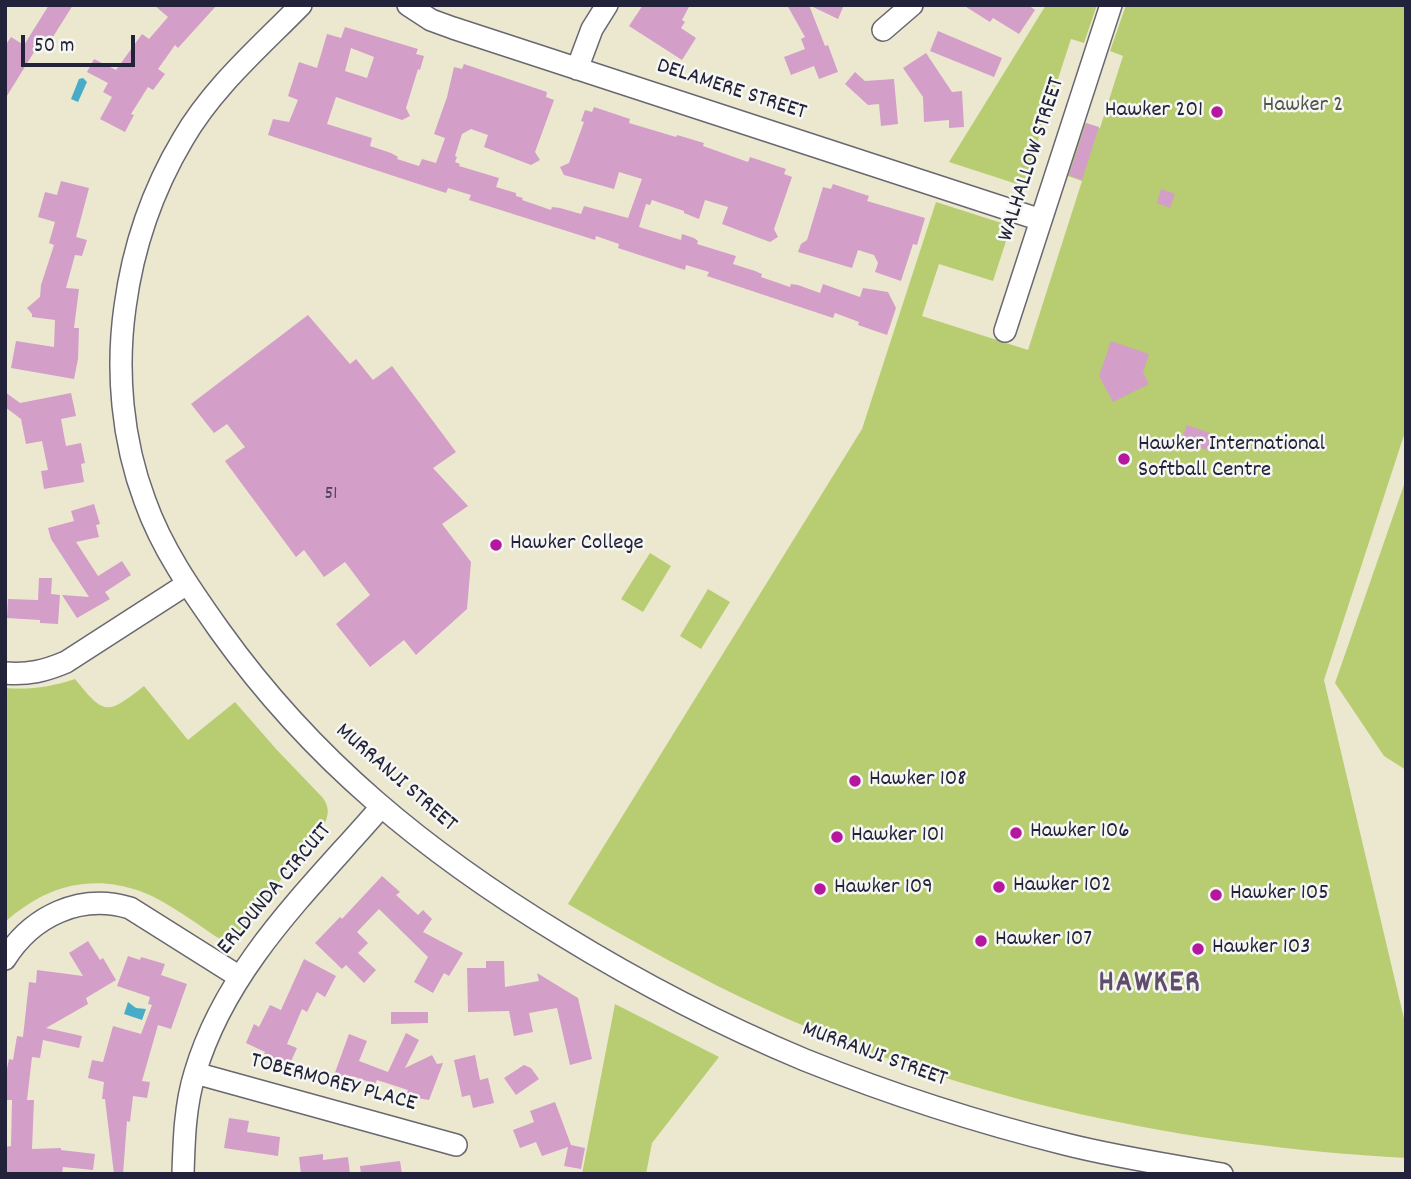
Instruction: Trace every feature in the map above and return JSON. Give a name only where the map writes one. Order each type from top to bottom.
[{"type":"street","name":"MURRANJI STREET","points":[[301,5],[227,80],[183,138],[150,205],[129,278],[122,328],[121,377],[129,445],[144,500],[163,544],[187,584],[264,689],[321,751],[381,807],[484,886],[624,973],[660,992],[804,1059],[907,1098],[1065,1144],[1222,1174]]},
{"type":"street","name":"DELAMERE STREET","points":[[408,5],[431,20],[1041,220]]},
{"type":"street","points":[[577,69],[592,29],[607,5]]},
{"type":"street","points":[[883,30],[912,5]]},
{"type":"street","name":"WALHALLOW STREET","points":[[1005,331],[1111,5]]},
{"type":"street","points":[[5,673],[23,675],[45,671],[66,662],[187,584]]},
{"type":"street","name":"ERLDUNDA CIRCUIT","points":[[183,1174],[184,1138],[195,1073],[208,1035],[238,976],[267,938],[381,807]]},
{"type":"street","points":[[5,959],[32,927],[55,912],[80,904],[105,903],[118,904],[141,914],[238,976]]},
{"type":"street","name":"TOBERMOREY PLACE","points":[[195,1073],[456,1145]]},
{"type":"green space","points":[[1046,5],[1097,5],[1084,43],[1071,39],[1023,186],[949,162]]},
{"type":"green space","name":"Hawker 2","points":[[1126,5],[1406,5],[1406,429],[1324,680],[1406,1027],[1406,1158],[1242,1143],[1161,1130],[1081,1114],[923,1071],[846,1043],[744,999],[568,904],[862,429],[936,202],[1011,226],[993,281],[939,264],[922,316],[1028,350],[1082,181],[1065,175],[1082,122],[1100,128],[1123,56],[1110,51]]},
{"type":"green space","points":[[1406,479],[1406,770],[1384,756],[1335,683]]},
{"type":"green space","points":[[650,553],[671,566],[643,612],[621,599]]},
{"type":"green space","points":[[708,589],[730,602],[701,649],[680,636]]},
{"type":"green space","points":[[75,679],[93,700],[107,707],[122,702],[144,686],[188,740],[235,702],[323,798],[328,810],[325,823],[235,939],[230,942],[223,941],[172,907],[140,891],[103,883],[51,892],[5,922],[5,688],[40,687]]},
{"type":"green space","points":[[615,1004],[719,1057],[652,1143],[646,1174],[582,1174]]},
{"type":"water","points":[[83,78],[87,82],[78,102],[71,99],[79,79]]},
{"type":"water","points":[[128,1002],[136,1008],[146,1009],[142,1020],[124,1014]]},
{"type":"building","points":[[49,5],[73,5],[51,40],[44,36],[5,99],[5,46],[11,37],[24,45]]},
{"type":"building","points":[[154,5],[217,5],[178,48],[175,45],[158,69],[165,74],[153,90],[148,87],[131,114],[134,115],[125,132],[100,119],[112,97],[103,92],[108,83],[87,72],[94,59],[116,70],[142,34],[149,39],[168,17]]},
{"type":"building","points":[[643,5],[690,5],[681,28],[696,38],[682,60],[629,26]]},
{"type":"building","points":[[787,5],[809,5],[838,72],[819,79],[814,66],[791,75],[784,57],[805,49],[801,39],[805,37]]},
{"type":"building","points":[[809,5],[844,5],[838,19]]},
{"type":"building","points":[[963,5],[1028,5],[1035,10],[1019,34],[993,18],[990,22]]},
{"type":"building","points":[[345,27],[418,49],[416,54],[424,56],[406,108],[410,116],[402,120],[336,97],[327,124],[372,138],[370,146],[419,166],[422,159],[436,163],[445,138],[434,134],[454,67],[462,69],[464,64],[547,92],[546,97],[554,100],[535,152],[540,160],[531,165],[484,147],[488,135],[471,129],[462,134],[455,162],[460,164],[459,166],[499,178],[496,187],[516,193],[522,200],[551,210],[552,207],[560,208],[581,214],[584,206],[628,218],[642,179],[619,172],[614,189],[564,175],[560,167],[569,163],[584,122],[581,121],[585,110],[592,112],[594,107],[630,119],[629,123],[704,143],[703,146],[748,162],[750,157],[786,169],[784,174],[792,177],[774,229],[778,237],[770,242],[722,224],[728,207],[705,200],[699,219],[652,200],[650,205],[646,204],[639,227],[681,240],[682,234],[694,238],[698,241],[697,244],[736,256],[733,264],[790,287],[791,284],[798,285],[820,293],[823,284],[860,297],[863,288],[888,292],[896,308],[887,335],[835,313],[833,318],[707,276],[709,272],[686,265],[685,270],[618,248],[619,244],[596,236],[595,240],[469,200],[471,195],[448,188],[446,193],[268,135],[273,119],[289,122],[298,100],[288,96],[299,62],[317,68],[327,34],[341,38]],"holes":[[[351,48],[374,57],[367,78],[345,71]]]},
{"type":"building","points":[[938,31],[1002,58],[994,77],[930,51]]},
{"type":"building","points":[[926,53],[952,92],[962,91],[964,127],[949,128],[949,120],[924,122],[923,97],[903,68]]},
{"type":"building","points":[[855,72],[865,81],[894,79],[898,124],[881,126],[879,104],[868,105],[845,84]]},
{"type":"building","points":[[1086,123],[1099,127],[1082,180],[1069,175]]},
{"type":"building","points":[[61,181],[89,188],[76,237],[87,240],[82,256],[75,255],[66,288],[79,289],[74,328],[79,328],[78,359],[74,379],[11,368],[16,341],[54,347],[55,320],[32,317],[27,308],[40,297],[41,285],[54,245],[49,243],[55,222],[38,217],[45,192],[57,195]]},
{"type":"building","points":[[833,184],[869,196],[867,201],[925,218],[917,245],[913,244],[901,281],[875,272],[878,263],[874,255],[858,250],[852,268],[798,252],[801,244],[807,240],[823,187],[831,189]]},
{"type":"building","points":[[1161,189],[1175,194],[1170,208],[1157,203]]},
{"type":"building","points":[[308,315],[350,364],[356,359],[373,380],[392,366],[456,452],[433,468],[468,506],[442,524],[471,562],[467,609],[416,655],[404,640],[370,667],[336,624],[370,595],[345,562],[324,577],[304,550],[296,557],[225,461],[245,447],[227,424],[214,433],[191,404]]},
{"type":"building","points":[[1111,341],[1149,354],[1143,372],[1149,384],[1113,402],[1099,376]]},
{"type":"building","points":[[5,392],[20,403],[71,393],[76,416],[61,419],[66,446],[81,443],[85,463],[81,464],[84,482],[44,489],[41,471],[48,470],[42,441],[26,444],[21,419],[5,407]]},
{"type":"building","points":[[1187,425],[1216,435],[1210,451],[1181,441]]},
{"type":"building","points":[[94,504],[100,524],[96,525],[99,537],[76,542],[98,576],[122,561],[131,575],[105,592],[110,599],[77,618],[62,595],[89,597],[51,539],[48,528],[74,521],[71,511]]},
{"type":"building","points":[[39,578],[52,578],[51,594],[60,595],[58,624],[7,618],[8,599],[38,600]]},
{"type":"building","points":[[382,876],[400,892],[396,895],[418,915],[423,910],[432,919],[423,932],[463,953],[449,976],[444,973],[433,993],[414,982],[428,957],[379,909],[357,932],[368,943],[358,953],[376,970],[364,983],[346,965],[342,969],[315,943],[340,917],[342,919]]},
{"type":"building","points":[[88,941],[100,960],[103,958],[116,980],[86,998],[88,1004],[46,1028],[82,1036],[79,1048],[43,1040],[40,1058],[32,1057],[27,1100],[34,1100],[32,1149],[61,1148],[95,1154],[93,1170],[63,1167],[62,1174],[5,1174],[5,1147],[11,1146],[12,1100],[5,1100],[5,1079],[9,1059],[13,1060],[17,1036],[23,1037],[29,982],[36,983],[37,970],[83,976],[69,953]]},
{"type":"building","points":[[128,956],[165,964],[161,975],[187,984],[171,1029],[158,1025],[142,1081],[150,1082],[147,1098],[133,1096],[130,1122],[127,1121],[123,1174],[114,1174],[105,1099],[102,1099],[104,1082],[88,1078],[92,1060],[103,1062],[113,1026],[141,1034],[152,1005],[148,1004],[150,997],[117,986]]},
{"type":"building","points":[[304,959],[336,976],[325,997],[317,992],[307,1012],[302,1009],[287,1044],[297,1048],[288,1068],[263,1057],[265,1052],[246,1043],[254,1024],[259,1027],[270,1005],[281,1010]]},
{"type":"building","points":[[486,961],[504,961],[505,987],[539,981],[537,973],[578,998],[592,1059],[570,1065],[557,1008],[529,1013],[533,1032],[514,1036],[509,1011],[468,1012],[467,968],[486,968]]},
{"type":"building","points":[[391,1012],[428,1012],[428,1023],[391,1024]]},
{"type":"building","points":[[406,1033],[419,1040],[405,1068],[432,1055],[437,1064],[443,1063],[429,1100],[406,1096],[408,1090],[377,1080],[375,1084],[355,1077],[352,1085],[333,1078],[349,1034],[367,1041],[359,1061],[388,1072]]},
{"type":"building","points":[[475,1055],[480,1080],[488,1078],[494,1103],[473,1108],[470,1095],[462,1097],[454,1060]]},
{"type":"building","points":[[524,1065],[531,1068],[539,1079],[516,1095],[504,1078]]},
{"type":"building","points":[[555,1102],[571,1145],[585,1148],[581,1169],[564,1166],[568,1147],[542,1156],[536,1142],[520,1148],[513,1130],[534,1122],[530,1111]]},
{"type":"building","points":[[229,1118],[249,1121],[247,1132],[280,1137],[278,1156],[224,1148]]},
{"type":"building","points":[[323,1154],[323,1160],[348,1157],[350,1174],[301,1174],[299,1157]]},
{"type":"building","points":[[400,1161],[402,1174],[361,1174],[360,1166]]},
{"type":"place","name":"Hawker 201","points":[[1217,112]]},
{"type":"place","name":"Hawker International Softball Centre","points":[[1124,459]]},
{"type":"place","name":"Hawker College","points":[[496,545]]},
{"type":"place","name":"Hawker 108","points":[[855,781]]},
{"type":"place","name":"Hawker 106","points":[[1016,833]]},
{"type":"place","name":"Hawker 101","points":[[837,837]]},
{"type":"place","name":"Hawker 102","points":[[999,887]]},
{"type":"place","name":"Hawker 109","points":[[820,889]]},
{"type":"place","name":"Hawker 105","points":[[1216,895]]},
{"type":"place","name":"Hawker 107","points":[[981,941]]},
{"type":"place","name":"Hawker 103","points":[[1198,949]]},
{"type":"district","name":"HAWKER","points":[[1150,986]]}]
